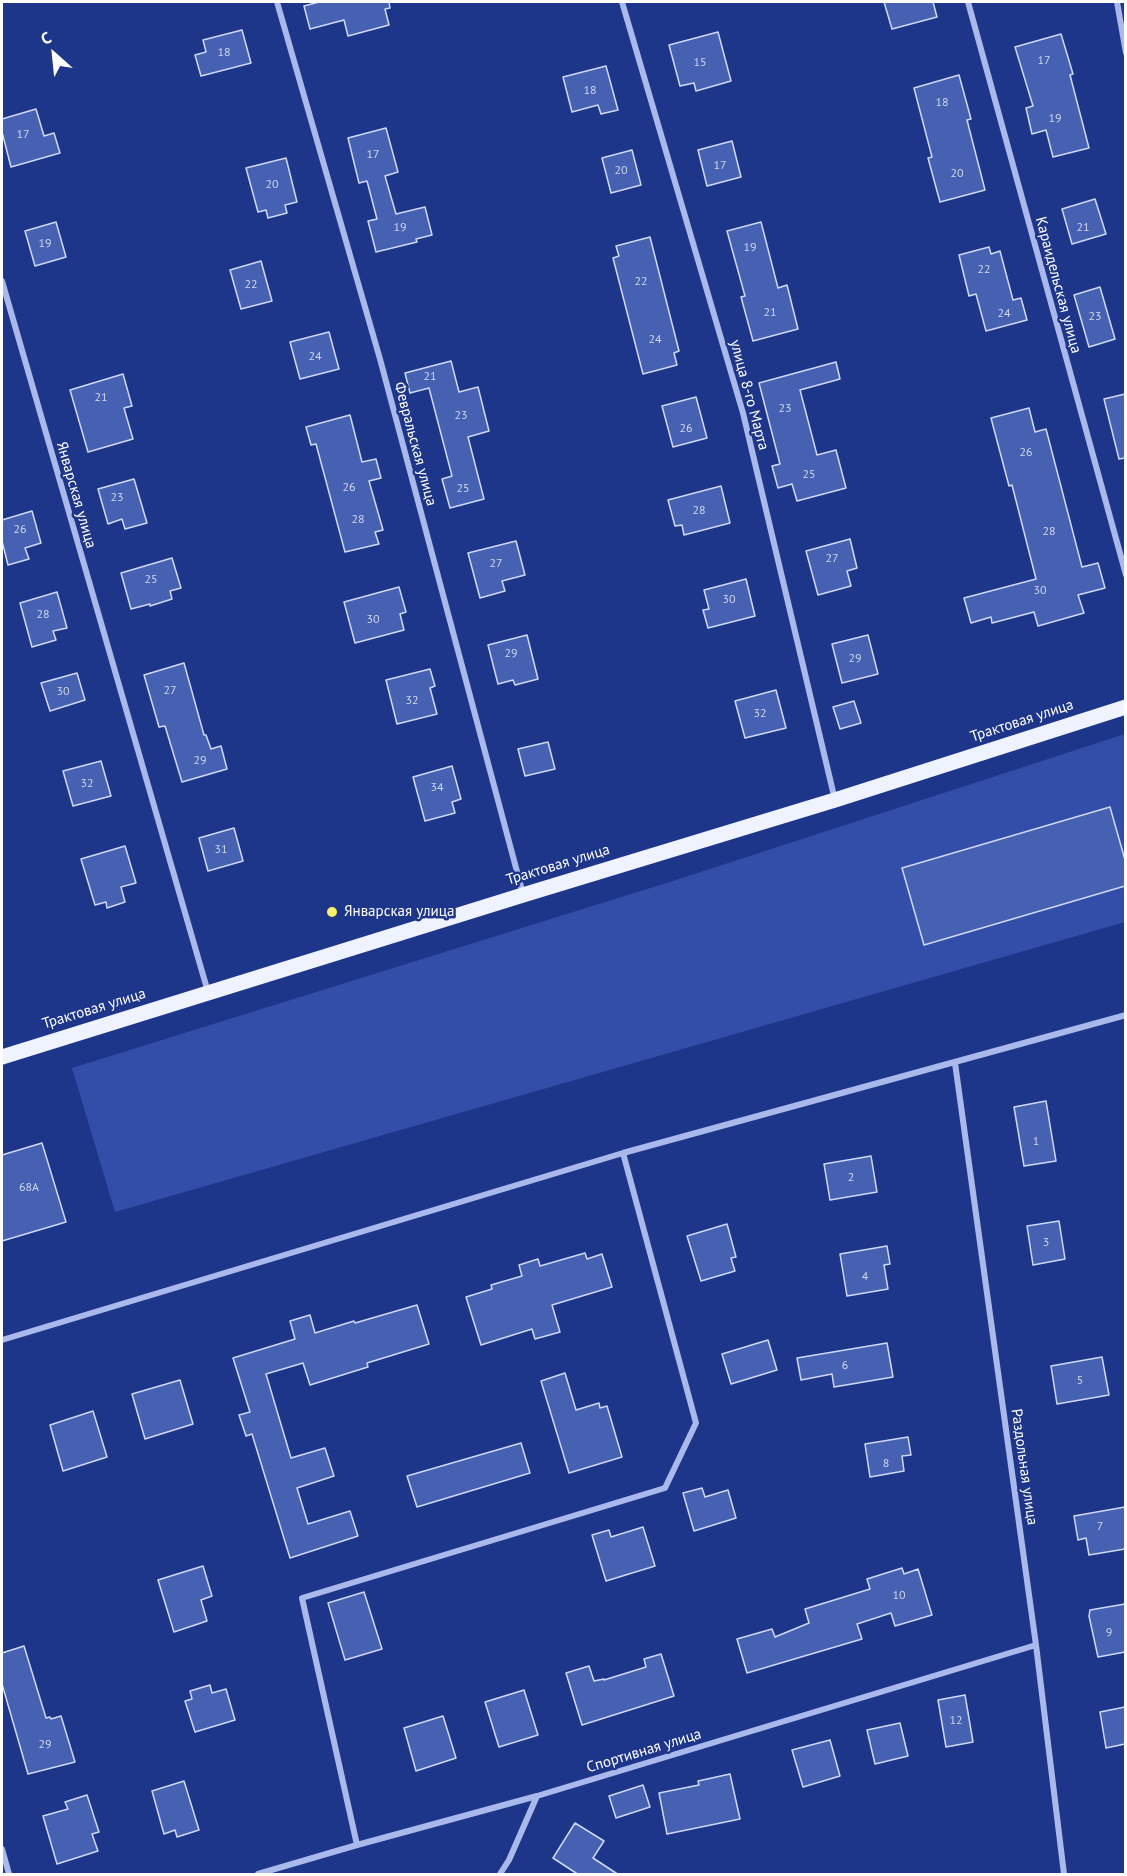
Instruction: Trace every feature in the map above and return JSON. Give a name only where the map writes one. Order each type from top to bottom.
[{"type":"main road","name":"Трактовая улица","points":[[2,1057],[835,800],[1125,707]]},
{"type":"street","name":"Февральская улица","points":[[277,2],[380,359],[523,895]]},
{"type":"street","name":"улица 8-го Марта","points":[[622,2],[742,413],[835,800]]},
{"type":"street","name":"Караидельская улица","points":[[968,2],[1125,575]]},
{"type":"street","points":[[1117,2],[1125,53]]},
{"type":"street","name":"Январская улица","points":[[2,281],[209,993]]},
{"type":"street","points":[[2,1340],[623,1153],[1125,1015]]},
{"type":"street","name":"Раздольная улица","points":[[955,1063],[1036,1645],[1064,1875]]},
{"type":"street","points":[[357,1845],[302,1598],[665,1488],[696,1423],[623,1153]]},
{"type":"street","name":"Спортивная улица","points":[[258,1875],[357,1845],[537,1796],[1036,1645]]},
{"type":"street","points":[[500,1875],[537,1796]]},
{"type":"street","points":[[2,1849],[9,1875]]},
{"type":"shaded area","points":[[1125,734],[1125,922],[115,1212],[72,1068],[676,880]]},
{"type":"building","points":[[319,2],[389,2],[390,8],[385,9],[389,25],[348,36],[344,20],[310,29],[304,6]]},
{"type":"building","points":[[884,2],[933,2],[937,17],[892,29]]},
{"type":"building","points":[[242,30],[251,63],[201,76],[195,55],[206,52],[203,40]]},
{"type":"building","points":[[718,32],[731,81],[696,91],[694,83],[680,86],[669,45]]},
{"type":"building","points":[[1061,34],[1073,74],[1070,75],[1089,148],[1053,157],[1046,130],[1032,134],[1026,108],[1033,106],[1015,47]]},
{"type":"building","points":[[606,66],[618,110],[601,114],[598,105],[572,112],[563,77]]},
{"type":"building","points":[[959,75],[971,119],[967,120],[985,190],[940,202],[928,158],[932,157],[914,88]]},
{"type":"building","points":[[36,109],[44,136],[54,133],[60,153],[11,167],[2,132],[2,119]]},
{"type":"building","points":[[386,128],[398,172],[385,176],[396,214],[425,207],[432,235],[416,239],[417,242],[376,252],[368,221],[377,219],[367,181],[359,183],[348,138]]},
{"type":"building","points":[[732,141],[741,177],[707,186],[698,150]]},
{"type":"building","points":[[632,150],[641,185],[611,193],[602,158]]},
{"type":"building","points":[[286,158],[297,202],[285,205],[287,213],[268,218],[266,210],[258,212],[246,168]]},
{"type":"building","points":[[1095,199],[1106,234],[1072,244],[1062,209]]},
{"type":"building","points":[[56,222],[66,257],[35,266],[25,231]]},
{"type":"building","points":[[761,222],[778,288],[787,285],[798,329],[753,341],[741,297],[745,296],[727,231]]},
{"type":"building","points":[[650,237],[679,351],[674,353],[677,365],[643,374],[613,258],[619,256],[616,246]]},
{"type":"building","points":[[989,247],[991,254],[1000,251],[1013,300],[1021,298],[1027,320],[986,331],[976,294],[969,296],[959,255]]},
{"type":"building","points":[[261,261],[272,301],[241,309],[230,270]]},
{"type":"building","points":[[1100,287],[1115,339],[1089,347],[1074,295]]},
{"type":"building","points":[[329,332],[339,369],[300,379],[290,342]]},
{"type":"building","points":[[451,361],[459,392],[478,387],[489,431],[468,437],[484,499],[450,508],[442,479],[452,476],[429,388],[410,393],[405,373]]},
{"type":"building","points":[[836,362],[840,379],[800,390],[817,455],[836,450],[846,488],[797,501],[792,484],[778,488],[772,466],[780,464],[759,383]]},
{"type":"building","points":[[123,374],[132,406],[124,408],[133,439],[88,452],[70,390]]},
{"type":"building","points":[[1125,394],[1125,458],[1119,459],[1104,399]]},
{"type":"building","points":[[696,397],[707,438],[673,447],[662,406]]},
{"type":"building","points":[[1029,408],[1035,432],[1046,429],[1082,567],[1098,563],[1105,588],[1078,595],[1084,613],[1038,626],[1034,612],[992,623],[991,617],[971,623],[964,598],[1036,579],[1012,485],[1009,486],[991,418]]},
{"type":"building","points":[[350,415],[362,462],[376,459],[381,478],[369,481],[383,530],[375,532],[379,544],[345,552],[316,444],[311,445],[306,427]]},
{"type":"building","points":[[134,479],[147,523],[125,529],[122,519],[108,524],[98,489]]},
{"type":"building","points":[[721,486],[730,523],[684,535],[682,525],[675,526],[668,500]]},
{"type":"building","points":[[32,511],[41,543],[25,548],[29,559],[8,565],[2,541],[2,520]]},
{"type":"building","points":[[850,539],[857,568],[847,571],[851,586],[818,595],[806,551]]},
{"type":"building","points":[[516,541],[525,575],[502,581],[505,591],[480,598],[468,553]]},
{"type":"building","points":[[172,558],[181,588],[170,591],[172,599],[131,609],[121,573]]},
{"type":"building","points":[[746,579],[755,616],[708,628],[703,610],[709,609],[704,590]]},
{"type":"building","points":[[399,587],[406,612],[400,614],[404,630],[355,643],[344,602]]},
{"type":"building","points":[[57,592],[67,628],[53,631],[56,640],[32,647],[20,603]]},
{"type":"building","points":[[527,635],[538,679],[515,685],[513,680],[498,684],[488,645]]},
{"type":"building","points":[[868,635],[878,674],[842,683],[832,644]]},
{"type":"building","points":[[184,663],[204,735],[211,749],[221,746],[227,769],[182,782],[165,726],[159,727],[144,675]]},
{"type":"building","points":[[430,669],[435,686],[430,688],[437,714],[397,724],[386,680]]},
{"type":"building","points":[[77,673],[85,700],[50,711],[41,683]]},
{"type":"building","points":[[776,690],[786,728],[745,738],[735,701]]},
{"type":"building","points":[[854,701],[861,723],[840,729],[833,707]]},
{"type":"building","points":[[548,742],[555,769],[525,776],[518,749]]},
{"type":"building","points":[[101,761],[111,796],[73,806],[63,771]]},
{"type":"building","points":[[452,766],[461,799],[452,802],[455,813],[425,821],[413,777]]},
{"type":"building","points":[[1110,807],[1125,860],[1125,886],[924,945],[902,868]]},
{"type":"building","points":[[234,828],[243,861],[208,871],[199,838]]},
{"type":"building","points":[[125,846],[136,883],[121,887],[125,902],[107,908],[106,902],[95,905],[81,859]]},
{"type":"building","points":[[1046,1101],[1056,1161],[1024,1166],[1014,1107]]},
{"type":"building","points":[[42,1143],[66,1222],[2,1241],[2,1155]]},
{"type":"building","points":[[871,1156],[877,1192],[830,1200],[824,1164]]},
{"type":"building","points":[[1059,1221],[1065,1259],[1033,1265],[1027,1226]]},
{"type":"building","points":[[727,1224],[736,1257],[731,1258],[735,1271],[701,1281],[687,1236]]},
{"type":"building","points":[[887,1246],[890,1264],[884,1265],[888,1289],[847,1296],[840,1254]]},
{"type":"building","points":[[585,1253],[587,1259],[602,1254],[612,1287],[552,1305],[560,1332],[535,1339],[532,1329],[481,1345],[466,1297],[492,1289],[491,1285],[522,1276],[519,1265],[538,1259],[540,1266]]},
{"type":"building","points":[[417,1305],[429,1344],[367,1363],[368,1367],[310,1385],[303,1363],[266,1374],[291,1458],[325,1448],[334,1476],[297,1488],[308,1524],[350,1511],[358,1536],[290,1558],[252,1434],[246,1436],[239,1415],[250,1412],[233,1358],[295,1339],[290,1321],[310,1315],[315,1333]]},
{"type":"building","points":[[768,1340],[777,1370],[731,1384],[722,1354]]},
{"type":"building","points":[[887,1343],[893,1377],[834,1387],[832,1374],[801,1380],[797,1358]]},
{"type":"building","points":[[1102,1357],[1109,1395],[1057,1404],[1051,1366]]},
{"type":"building","points":[[565,1373],[576,1410],[599,1403],[600,1408],[607,1406],[622,1457],[569,1473],[541,1381]]},
{"type":"building","points":[[180,1380],[193,1424],[145,1439],[132,1394]]},
{"type":"building","points":[[93,1411],[107,1457],[63,1471],[50,1425]]},
{"type":"building","points":[[908,1437],[911,1455],[902,1456],[904,1471],[870,1477],[865,1444]]},
{"type":"building","points":[[521,1443],[530,1473],[417,1507],[407,1476]]},
{"type":"building","points":[[702,1488],[705,1497],[728,1490],[736,1518],[694,1531],[683,1493]]},
{"type":"building","points":[[1125,1507],[1125,1549],[1089,1555],[1086,1538],[1078,1540],[1074,1516]]},
{"type":"building","points":[[643,1527],[655,1566],[606,1581],[592,1535],[609,1530],[611,1537]]},
{"type":"building","points":[[203,1566],[212,1596],[201,1600],[207,1621],[174,1632],[158,1580]]},
{"type":"building","points":[[902,1568],[904,1574],[918,1569],[932,1615],[895,1626],[891,1613],[857,1624],[862,1639],[747,1673],[737,1639],[772,1629],[775,1637],[809,1623],[805,1609],[870,1589],[867,1579]]},
{"type":"building","points":[[364,1592],[382,1649],[345,1660],[328,1603]]},
{"type":"building","points":[[1125,1604],[1125,1652],[1098,1657],[1089,1616],[1090,1610]]},
{"type":"building","points":[[24,1646],[46,1718],[61,1716],[75,1762],[28,1774],[2,1684],[2,1653]]},
{"type":"building","points":[[661,1654],[674,1696],[582,1725],[566,1673],[589,1666],[594,1681],[604,1680],[646,1667],[644,1659]]},
{"type":"building","points":[[210,1685],[212,1693],[226,1689],[235,1720],[195,1732],[185,1701],[192,1699],[190,1691]]},
{"type":"building","points":[[524,1690],[538,1735],[499,1747],[485,1702]]},
{"type":"building","points":[[965,1695],[973,1742],[946,1747],[938,1700]]},
{"type":"building","points":[[1125,1707],[1125,1744],[1106,1748],[1100,1712]]},
{"type":"building","points":[[443,1716],[456,1758],[416,1771],[404,1728]]},
{"type":"building","points":[[900,1723],[908,1756],[875,1764],[867,1730]]},
{"type":"building","points":[[830,1740],[840,1776],[803,1787],[792,1750]]},
{"type":"building","points":[[730,1774],[740,1819],[667,1834],[659,1793],[699,1785],[698,1781]]},
{"type":"building","points":[[184,1781],[199,1830],[177,1837],[175,1830],[164,1834],[152,1791]]},
{"type":"building","points":[[643,1785],[650,1807],[616,1818],[609,1796]]},
{"type":"building","points":[[87,1795],[99,1832],[92,1834],[98,1851],[57,1864],[43,1816],[68,1809],[65,1802]]},
{"type":"building","points":[[575,1823],[604,1841],[593,1858],[619,1875],[579,1875],[553,1858]]},
{"type":"place","name":"Январская улица","points":[[332,912]]}]
